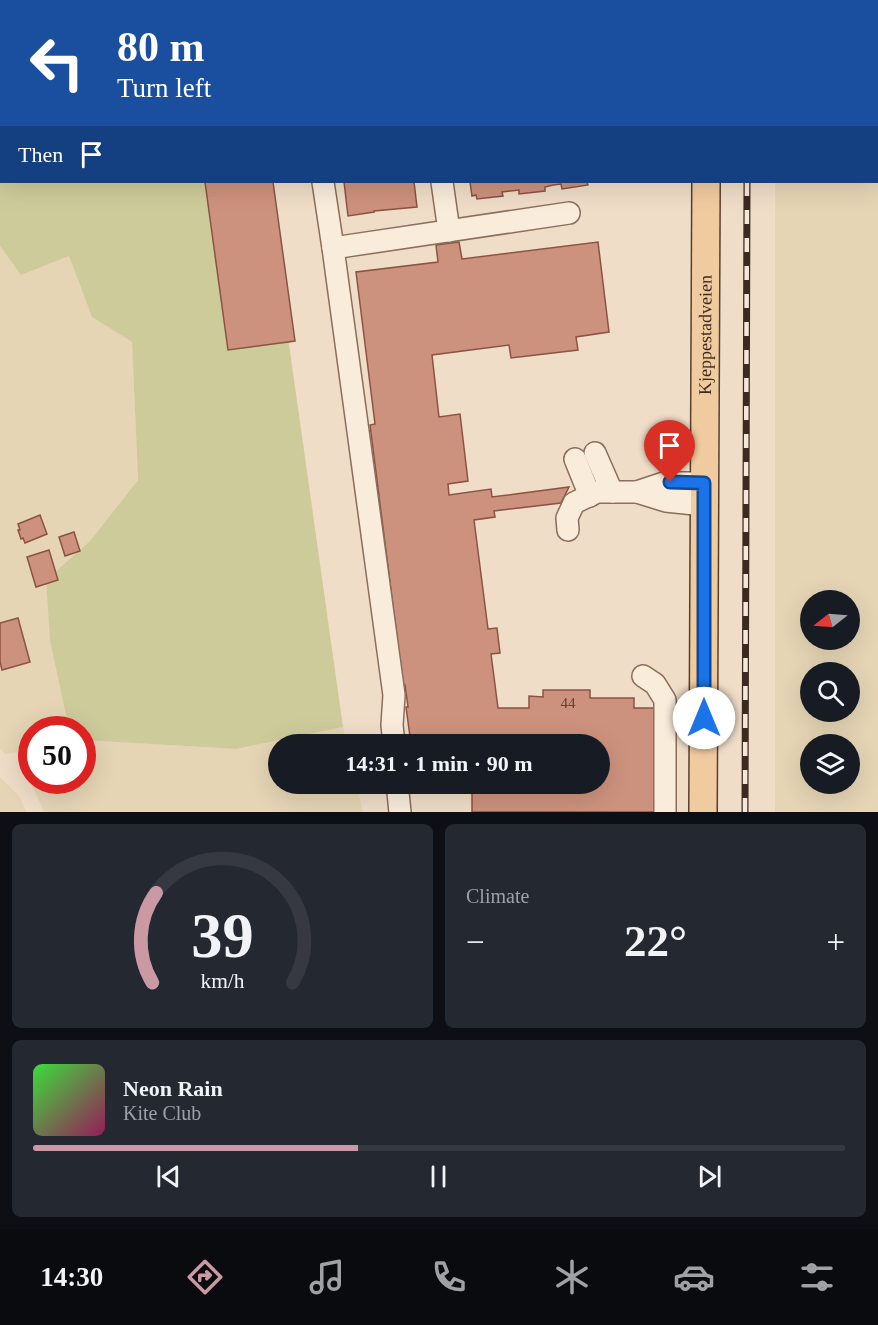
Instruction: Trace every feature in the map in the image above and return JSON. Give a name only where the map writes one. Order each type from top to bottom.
[{"type":"main road","name":"Kjeppestadveien","points":[[703,812],[706,183]]},
{"type":"lane","points":[[322,183],[394,695],[393,734]]},
{"type":"lane","points":[[442,183],[449,231]]},
{"type":"lane","points":[[333,248],[569,213]]},
{"type":"lane","points":[[595,453],[612,492]]},
{"type":"lane","points":[[575,459],[590,496]]},
{"type":"lane","points":[[568,530],[567,518],[574,503],[597,492],[637,492],[666,501],[704,494]]},
{"type":"lane","points":[[643,676],[655,684],[663,695],[666,705],[665,812]]},
{"type":"lane","points":[[398,794],[400,812]]},
{"type":"shaded area","points":[[0,183],[274,183],[267,188],[343,727],[309,734],[268,734],[268,742],[236,749],[96,741],[96,716],[66,716],[50,641],[46,580],[90,541],[138,480],[132,342],[92,317],[69,256],[21,275],[0,246]]},
{"type":"shaded area","points":[[775,183],[878,183],[878,812],[775,812]]},
{"type":"shaded area","points":[[0,246],[21,274],[69,256],[92,317],[132,342],[138,480],[90,541],[46,580],[50,641],[66,716],[18,716],[18,754],[17,752],[5,754],[0,749]]},
{"type":"shaded area","points":[[343,727],[345,734],[309,734]]},
{"type":"shaded area","points":[[96,741],[236,749],[268,742],[268,794],[359,794],[363,812],[44,812],[36,794],[96,794]]},
{"type":"shaded area","points":[[0,777],[20,797],[26,812],[0,812]]},
{"type":"building","points":[[205,183],[273,183],[295,341],[228,350]]},
{"type":"building","points":[[344,183],[414,183],[417,207],[348,216]]},
{"type":"building","points":[[470,183],[587,183],[588,185],[562,189],[561,184],[545,187],[545,191],[519,194],[519,190],[502,192],[503,196],[477,199],[476,195],[472,196]]},
{"type":"building","points":[[459,242],[462,259],[598,242],[609,332],[576,337],[578,350],[511,358],[509,345],[432,355],[439,417],[460,414],[468,481],[448,484],[449,495],[491,489],[492,497],[569,487],[561,503],[494,511],[495,517],[474,520],[488,629],[497,628],[500,653],[491,654],[498,708],[529,708],[529,696],[543,697],[543,690],[590,690],[590,698],[634,698],[634,708],[657,708],[657,812],[472,812],[472,794],[610,794],[610,734],[410,734],[406,707],[408,707],[405,685],[403,685],[370,425],[375,424],[356,272],[438,262],[436,245]]},
{"type":"building","points":[[40,515],[47,534],[25,543],[23,538],[21,539],[18,524]]},
{"type":"building","points":[[74,532],[80,551],[65,556],[59,537]]},
{"type":"building","points":[[49,550],[58,580],[36,587],[27,557]]},
{"type":"building","points":[[18,618],[30,662],[2,670],[0,623]]},
{"type":"railway","points":[[745,812],[747,183]]},
{"type":"route","points":[[670,482],[704,483],[704,718]]}]
